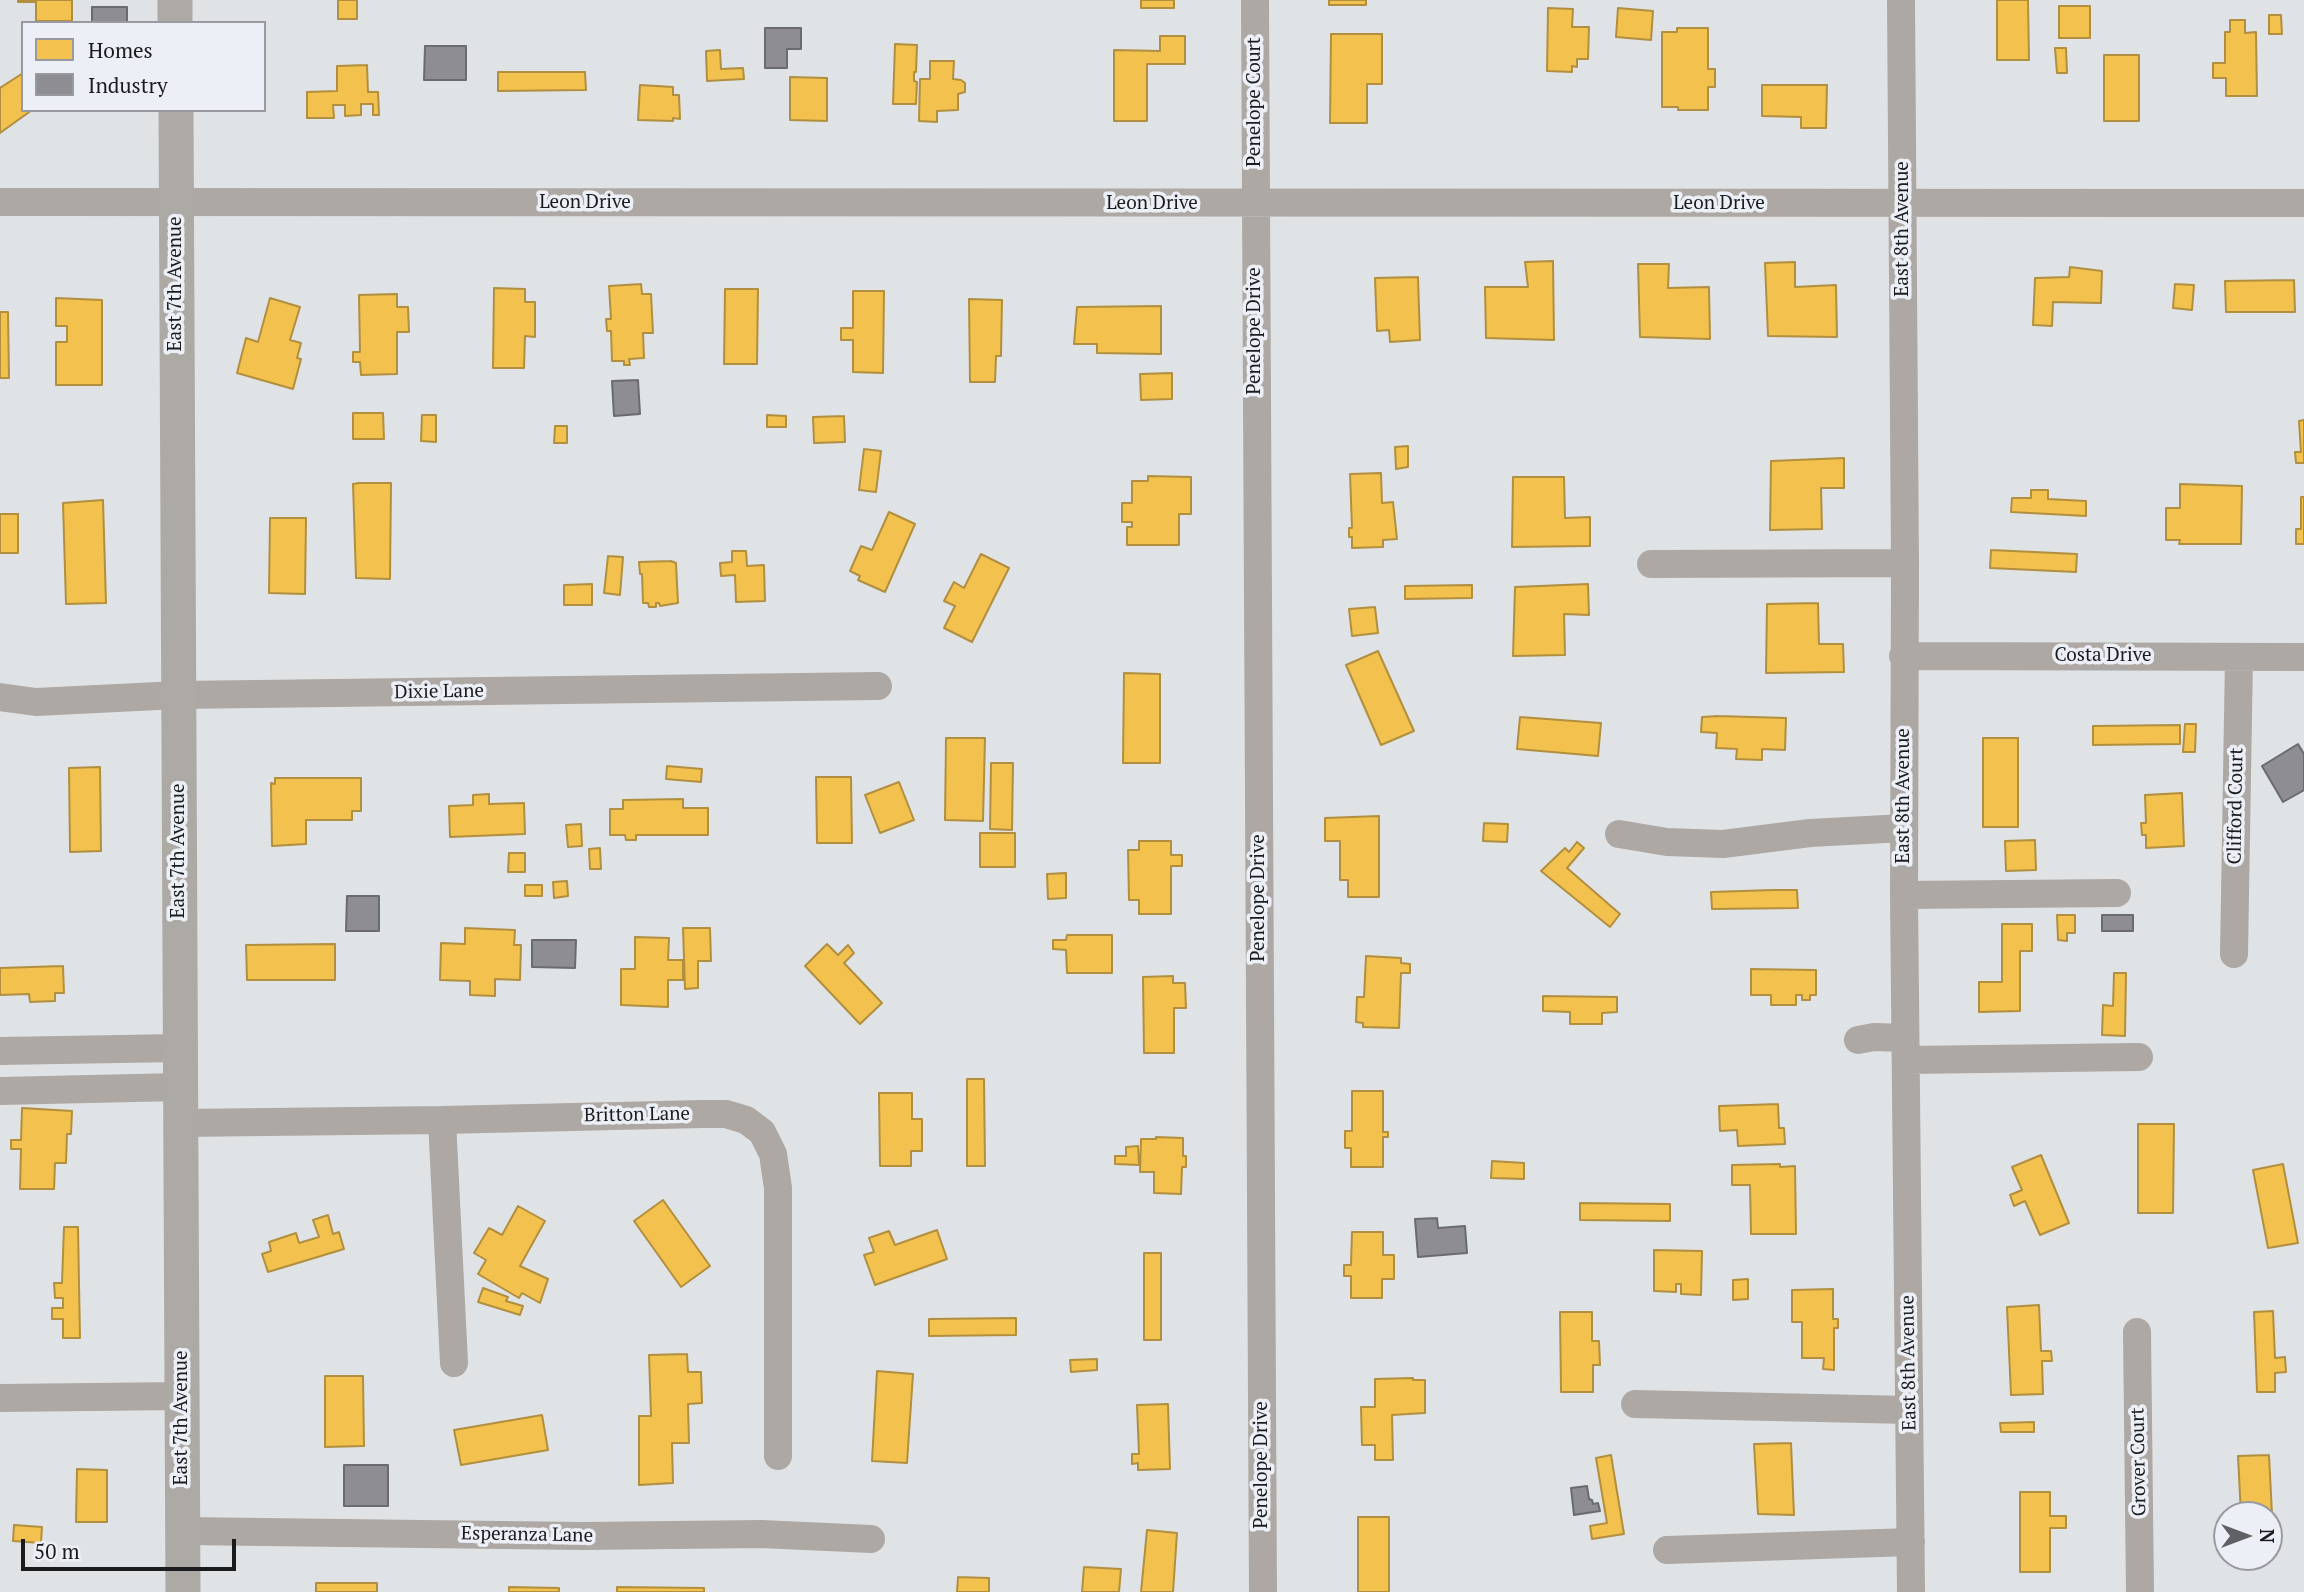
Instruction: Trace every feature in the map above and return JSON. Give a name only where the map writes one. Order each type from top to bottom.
[{"type":"main road","points":[[175,0],[175,21]]},
{"type":"main road","name":"East 7th Avenue","points":[[176,112],[183,1592]]},
{"type":"street","name":"Penelope Court","points":[[1255,0],[1255,204]]},
{"type":"street","name":"East 8th Avenue","points":[[1902,0],[1904,895],[1911,1592]]},
{"type":"street","name":"Leon Drive","points":[[0,202],[2304,203]]},
{"type":"street","name":"Penelope Drive","points":[[1255,204],[1263,1592]]},
{"type":"street","points":[[1651,564],[1905,563]]},
{"type":"street","name":"Costa Drive","points":[[1903,656],[2304,657]]},
{"type":"street","name":"Clifford Court","points":[[2234,954],[2239,657]]},
{"type":"street","name":"Dixie Lane","points":[[0,697],[36,702],[178,695],[878,686]]},
{"type":"street","points":[[1619,834],[1667,842],[1723,844],[1810,833],[1904,828]]},
{"type":"street","points":[[1904,895],[2117,893]]},
{"type":"street","points":[[1858,1040],[1874,1037],[1906,1049],[2139,1058]]},
{"type":"street","points":[[0,1051],[180,1048]]},
{"type":"street","points":[[0,1091],[180,1087]]},
{"type":"street","name":"Britton Lane","points":[[180,1123],[726,1114],[746,1120],[762,1132],[773,1154],[778,1188],[778,1456]]},
{"type":"street","points":[[442,1120],[454,1363]]},
{"type":"street","name":"Grover Court","points":[[2137,1332],[2140,1592]]},
{"type":"street","points":[[0,1398],[182,1396]]},
{"type":"street","points":[[1635,1404],[1909,1410]]},
{"type":"street","name":"Esperanza Lane","points":[[182,1531],[583,1536],[761,1534],[871,1539]]},
{"type":"street","points":[[1667,1550],[1911,1542]]},
{"type":"building: Homes","points":[[18,0],[72,0],[72,21],[36,21],[36,2]]},
{"type":"building: Homes","points":[[338,0],[357,0],[357,19],[338,19]]},
{"type":"building: Homes","points":[[1141,0],[1174,0],[1174,8],[1141,8]]},
{"type":"building: Homes","points":[[1329,0],[1366,0],[1366,5],[1329,5]]},
{"type":"building: Homes","points":[[1997,0],[2028,0],[2029,60],[1997,60]]},
{"type":"building: Homes","points":[[2059,6],[2090,6],[2090,38],[2059,38]]},
{"type":"building: Homes","points":[[1548,8],[1573,9],[1572,27],[1589,27],[1588,59],[1577,59],[1577,67],[1572,66],[1572,72],[1547,71]]},
{"type":"building: Homes","points":[[1618,8],[1653,11],[1651,40],[1616,37]]},
{"type":"building: Homes","points":[[2269,15],[2281,15],[2282,34],[2269,34]]},
{"type":"building: Homes","points":[[2230,20],[2245,20],[2245,33],[2256,32],[2257,96],[2226,96],[2226,78],[2213,78],[2213,63],[2225,63],[2225,32],[2230,32]]},
{"type":"building: Homes","points":[[1677,28],[1708,28],[1708,69],[1715,69],[1715,87],[1708,87],[1708,110],[1662,107],[1662,32],[1677,32]]},
{"type":"building: Homes","points":[[1331,34],[1382,34],[1382,84],[1367,84],[1367,123],[1330,123]]},
{"type":"building: Homes","points":[[1160,36],[1185,36],[1185,64],[1147,64],[1147,121],[1114,121],[1114,50],[1160,51]]},
{"type":"building: Homes","points":[[895,44],[917,45],[914,72],[914,81],[917,82],[916,104],[893,104]]},
{"type":"building: Homes","points":[[2055,48],[2066,48],[2067,73],[2057,73]]},
{"type":"building: Homes","points":[[720,50],[721,69],[743,68],[744,79],[707,81],[706,51]]},
{"type":"building: Homes","points":[[2104,55],[2139,55],[2139,121],[2104,121]]},
{"type":"building: Homes","points":[[930,61],[954,61],[953,79],[965,83],[965,92],[958,94],[958,110],[937,111],[937,122],[919,121],[920,79],[930,79]]},
{"type":"building: Homes","points":[[367,65],[368,92],[378,92],[379,115],[373,115],[373,104],[361,104],[361,115],[345,116],[345,105],[333,105],[334,118],[307,118],[307,92],[337,91],[337,66]]},
{"type":"building: Homes","points":[[498,72],[585,72],[586,90],[498,91]]},
{"type":"building: Homes","points":[[21,74],[21,112],[29,112],[0,133],[0,88]]},
{"type":"building: Homes","points":[[790,77],[827,78],[827,121],[790,120]]},
{"type":"building: Homes","points":[[640,85],[673,87],[673,95],[679,95],[680,119],[638,120]]},
{"type":"building: Homes","points":[[1762,85],[1827,85],[1826,128],[1801,128],[1801,117],[1762,116]]},
{"type":"building: Homes","points":[[1553,261],[1554,340],[1486,338],[1485,287],[1528,287],[1525,262]]},
{"type":"building: Homes","points":[[1795,262],[1795,287],[1836,285],[1837,337],[1768,336],[1765,263]]},
{"type":"building: Homes","points":[[1638,264],[1669,264],[1668,288],[1709,287],[1710,339],[1640,337]]},
{"type":"building: Homes","points":[[2070,267],[2102,271],[2101,303],[2053,302],[2052,326],[2033,325],[2035,278],[2069,277]]},
{"type":"building: Homes","points":[[1418,277],[1420,340],[1390,342],[1389,330],[1377,331],[1375,278]]},
{"type":"building: Homes","points":[[2294,280],[2295,312],[2226,312],[2225,281]]},
{"type":"building: Homes","points":[[641,284],[642,294],[651,294],[653,333],[643,333],[644,358],[629,359],[630,365],[624,365],[624,361],[612,361],[611,331],[607,331],[606,319],[611,319],[609,286]]},
{"type":"building: Homes","points":[[2175,284],[2194,285],[2192,310],[2173,308]]},
{"type":"building: Homes","points":[[494,288],[525,289],[525,302],[535,302],[535,337],[525,336],[524,368],[493,368]]},
{"type":"building: Homes","points":[[725,289],[758,289],[757,364],[724,364]]},
{"type":"building: Homes","points":[[853,291],[884,291],[883,373],[853,372],[853,340],[841,340],[841,328],[853,328]]},
{"type":"building: Homes","points":[[397,294],[397,307],[408,307],[409,332],[397,332],[397,374],[361,375],[360,362],[353,362],[353,352],[360,352],[359,295]]},
{"type":"building: Homes","points":[[56,298],[102,300],[102,385],[56,385],[56,342],[67,342],[67,326],[56,326]]},
{"type":"building: Homes","points":[[270,298],[300,307],[290,340],[301,343],[297,358],[301,359],[293,389],[237,373],[246,338],[258,342]]},
{"type":"building: Homes","points":[[969,299],[1002,300],[1001,356],[996,356],[995,382],[970,382]]},
{"type":"building: Homes","points":[[1161,306],[1161,354],[1097,353],[1097,344],[1074,344],[1077,307]]},
{"type":"building: Homes","points":[[0,312],[8,312],[9,378],[0,378]]},
{"type":"building: Homes","points":[[1172,373],[1172,399],[1141,400],[1140,374]]},
{"type":"building: Homes","points":[[353,413],[383,413],[384,439],[353,439]]},
{"type":"building: Homes","points":[[422,415],[436,415],[436,442],[421,441]]},
{"type":"building: Homes","points":[[767,415],[786,416],[786,427],[767,427]]},
{"type":"building: Homes","points":[[844,416],[845,442],[814,443],[813,417]]},
{"type":"building: Homes","points":[[2304,420],[2304,463],[2296,463],[2295,452],[2301,452],[2299,421]]},
{"type":"building: Homes","points":[[555,426],[567,426],[567,443],[554,443]]},
{"type":"building: Homes","points":[[1408,446],[1408,467],[1396,469],[1395,447]]},
{"type":"building: Homes","points":[[864,449],[881,451],[876,492],[859,490]]},
{"type":"building: Homes","points":[[1844,458],[1844,488],[1821,488],[1822,529],[1770,530],[1771,461]]},
{"type":"building: Homes","points":[[1381,473],[1382,503],[1393,502],[1397,539],[1383,540],[1383,547],[1352,548],[1352,537],[1349,537],[1349,528],[1352,528],[1350,474]]},
{"type":"building: Homes","points":[[1148,476],[1191,477],[1191,514],[1179,514],[1179,545],[1127,545],[1127,527],[1132,527],[1132,522],[1122,522],[1122,503],[1132,503],[1132,481],[1148,481]]},
{"type":"building: Homes","points":[[1513,477],[1564,477],[1565,518],[1590,517],[1590,546],[1512,547]]},
{"type":"building: Homes","points":[[391,483],[390,579],[356,578],[353,484]]},
{"type":"building: Homes","points":[[2180,484],[2242,486],[2241,544],[2179,544],[2180,540],[2166,540],[2166,508],[2180,508]]},
{"type":"building: Homes","points":[[2031,490],[2048,490],[2048,499],[2086,501],[2086,516],[2011,512],[2012,498],[2031,498]]},
{"type":"building: Homes","points":[[2301,497],[2304,497],[2304,544],[2296,544],[2296,529],[2301,529]]},
{"type":"building: Homes","points":[[103,500],[106,603],[66,604],[63,503]]},
{"type":"building: Homes","points":[[889,512],[915,524],[885,592],[858,580],[860,576],[850,571],[861,546],[872,550]]},
{"type":"building: Homes","points":[[0,514],[18,514],[18,553],[0,553]]},
{"type":"building: Homes","points":[[270,518],[306,518],[305,594],[269,593]]},
{"type":"building: Homes","points":[[1991,550],[2077,554],[2076,572],[1990,568]]},
{"type":"building: Homes","points":[[732,551],[746,551],[747,566],[764,565],[765,601],[736,602],[735,575],[721,576],[720,563],[732,562]]},
{"type":"building: Homes","points":[[981,554],[1009,568],[972,642],[944,628],[955,606],[944,601],[954,582],[964,588]]},
{"type":"building: Homes","points":[[608,556],[623,557],[620,595],[604,593]]},
{"type":"building: Homes","points":[[639,562],[676,563],[678,603],[660,606],[656,603],[656,607],[649,607],[648,603],[643,603]]},
{"type":"building: Homes","points":[[592,584],[592,605],[564,605],[564,585]]},
{"type":"building: Homes","points":[[1588,584],[1589,615],[1564,614],[1565,655],[1513,656],[1515,587]]},
{"type":"building: Homes","points":[[1472,585],[1472,598],[1405,599],[1405,586]]},
{"type":"building: Homes","points":[[1818,603],[1819,644],[1843,644],[1844,672],[1766,673],[1767,604]]},
{"type":"building: Homes","points":[[1375,607],[1378,633],[1352,636],[1349,609]]},
{"type":"building: Homes","points":[[1378,651],[1414,731],[1381,745],[1346,665]]},
{"type":"building: Homes","points":[[1124,673],[1160,674],[1160,763],[1123,763]]},
{"type":"building: Homes","points":[[1520,717],[1601,723],[1598,756],[1517,749]]},
{"type":"building: Homes","points":[[1702,717],[1786,718],[1785,750],[1762,749],[1762,760],[1736,759],[1737,749],[1716,748],[1717,733],[1701,732]]},
{"type":"building: Homes","points":[[2185,724],[2196,724],[2195,752],[2183,752]]},
{"type":"building: Homes","points":[[2180,725],[2180,744],[2093,745],[2093,726]]},
{"type":"building: Homes","points":[[946,738],[985,738],[983,821],[945,820]]},
{"type":"building: Homes","points":[[1983,738],[2018,738],[2018,827],[1983,827]]},
{"type":"building: Homes","points":[[991,763],[1013,763],[1012,830],[990,829]]},
{"type":"building: Homes","points":[[667,766],[702,769],[701,782],[666,779]]},
{"type":"building: Homes","points":[[100,767],[101,851],[70,852],[69,768]]},
{"type":"building: Homes","points":[[816,777],[851,777],[852,843],[817,843]]},
{"type":"building: Homes","points":[[275,778],[361,778],[361,811],[352,811],[352,820],[306,820],[306,844],[272,846],[271,783],[275,784]]},
{"type":"building: Homes","points":[[899,782],[914,820],[880,833],[865,795]]},
{"type":"building: Homes","points":[[2182,793],[2184,846],[2146,848],[2146,835],[2142,835],[2141,823],[2146,823],[2145,795]]},
{"type":"building: Homes","points":[[489,794],[489,804],[524,803],[525,834],[450,837],[449,806],[473,805],[473,795]]},
{"type":"building: Homes","points":[[683,799],[683,808],[708,808],[708,835],[636,835],[636,840],[626,840],[625,835],[610,835],[610,809],[623,809],[623,800]]},
{"type":"building: Homes","points":[[1379,816],[1379,897],[1348,897],[1348,880],[1340,880],[1340,841],[1325,841],[1325,818]]},
{"type":"building: Homes","points":[[1484,823],[1508,824],[1507,842],[1483,841]]},
{"type":"building: Homes","points":[[581,824],[582,846],[568,847],[566,825]]},
{"type":"building: Homes","points":[[980,833],[1015,833],[1015,867],[980,867]]},
{"type":"building: Homes","points":[[2035,840],[2036,870],[2006,871],[2005,841]]},
{"type":"building: Homes","points":[[1139,841],[1171,841],[1171,855],[1182,855],[1182,866],[1171,866],[1171,914],[1139,914],[1139,900],[1129,900],[1128,850],[1139,850]]},
{"type":"building: Homes","points":[[1577,842],[1584,848],[1567,868],[1620,914],[1610,927],[1541,871],[1565,848],[1569,852]]},
{"type":"building: Homes","points":[[600,848],[601,869],[590,869],[589,849]]},
{"type":"building: Homes","points":[[509,853],[525,853],[525,872],[508,872]]},
{"type":"building: Homes","points":[[1066,873],[1066,898],[1048,899],[1047,874]]},
{"type":"building: Homes","points":[[567,881],[568,896],[554,898],[553,882]]},
{"type":"building: Homes","points":[[525,885],[542,885],[542,896],[525,896]]},
{"type":"building: Homes","points":[[1797,890],[1798,908],[1712,909],[1711,892]]},
{"type":"building: Homes","points":[[2057,915],[2075,915],[2075,933],[2067,933],[2067,941],[2058,940]]},
{"type":"building: Homes","points":[[2002,924],[2032,924],[2032,951],[2020,951],[2020,1011],[1979,1012],[1979,982],[2002,982]]},
{"type":"building: Homes","points":[[465,928],[515,930],[514,945],[521,945],[520,980],[495,979],[495,996],[470,995],[470,981],[440,980],[441,943],[465,944]]},
{"type":"building: Homes","points":[[683,928],[710,928],[711,961],[698,961],[698,988],[685,989]]},
{"type":"building: Homes","points":[[1067,935],[1112,935],[1112,973],[1067,973],[1066,950],[1053,949],[1053,940],[1066,940]]},
{"type":"building: Homes","points":[[635,937],[669,938],[668,960],[683,960],[683,980],[668,980],[668,1007],[621,1005],[621,969],[635,969]]},
{"type":"building: Homes","points":[[335,944],[335,980],[247,980],[246,945]]},
{"type":"building: Homes","points":[[827,944],[838,955],[848,945],[854,953],[844,963],[882,1003],[860,1024],[805,966]]},
{"type":"building: Homes","points":[[1366,956],[1401,958],[1401,963],[1410,964],[1410,973],[1401,973],[1399,1028],[1363,1027],[1363,1023],[1356,1022],[1357,997],[1364,997]]},
{"type":"building: Homes","points":[[63,966],[64,993],[55,993],[55,1001],[30,1002],[29,994],[0,995],[0,968]]},
{"type":"building: Homes","points":[[1751,969],[1816,970],[1816,995],[1810,995],[1810,1000],[1802,1000],[1802,995],[1796,995],[1796,1005],[1771,1005],[1771,995],[1751,995]]},
{"type":"building: Homes","points":[[2114,973],[2126,973],[2125,1036],[2102,1035],[2103,1005],[2113,1006]]},
{"type":"building: Homes","points":[[1173,976],[1173,983],[1185,983],[1186,1008],[1174,1008],[1174,1053],[1144,1053],[1143,977]]},
{"type":"building: Homes","points":[[1543,996],[1617,997],[1617,1012],[1602,1013],[1602,1024],[1570,1024],[1570,1012],[1543,1011]]},
{"type":"building: Homes","points":[[967,1079],[984,1079],[985,1166],[967,1166]]},
{"type":"building: Homes","points":[[1352,1091],[1383,1091],[1383,1132],[1388,1132],[1388,1137],[1383,1137],[1383,1167],[1351,1167],[1351,1148],[1345,1148],[1345,1131],[1352,1131]]},
{"type":"building: Homes","points":[[879,1093],[912,1093],[912,1119],[922,1119],[922,1151],[911,1151],[911,1166],[880,1166]]},
{"type":"building: Homes","points":[[1778,1104],[1779,1128],[1784,1128],[1785,1144],[1738,1146],[1737,1130],[1720,1131],[1719,1106]]},
{"type":"building: Homes","points":[[22,1108],[72,1111],[71,1134],[67,1134],[66,1163],[55,1163],[54,1189],[20,1189],[21,1149],[11,1149],[11,1140],[21,1140]]},
{"type":"building: Homes","points":[[2138,1124],[2174,1124],[2173,1213],[2138,1213]]},
{"type":"building: Homes","points":[[1183,1138],[1186,1167],[1182,1167],[1181,1194],[1154,1193],[1154,1172],[1140,1172],[1141,1139]]},
{"type":"building: Homes","points":[[1138,1146],[1139,1165],[1115,1164],[1115,1156],[1126,1156],[1126,1147]]},
{"type":"building: Homes","points":[[2041,1155],[2069,1223],[2040,1235],[2025,1201],[2014,1206],[2010,1195],[2022,1190],[2012,1167]]},
{"type":"building: Homes","points":[[1492,1161],[1524,1163],[1524,1179],[1491,1178]]},
{"type":"building: Homes","points":[[1780,1164],[1780,1167],[1795,1166],[1796,1234],[1751,1234],[1750,1185],[1732,1185],[1732,1165]]},
{"type":"building: Homes","points":[[2283,1164],[2298,1243],[2268,1248],[2253,1170]]},
{"type":"building: Homes","points":[[663,1200],[710,1266],[681,1287],[634,1221]]},
{"type":"building: Homes","points":[[1580,1203],[1670,1204],[1670,1221],[1580,1220]]},
{"type":"building: Homes","points":[[518,1206],[545,1221],[520,1266],[548,1279],[540,1303],[522,1293],[519,1298],[478,1274],[486,1260],[474,1253],[489,1228],[502,1235]]},
{"type":"building: Homes","points":[[328,1215],[333,1234],[339,1232],[344,1249],[268,1272],[262,1254],[271,1251],[269,1242],[296,1233],[299,1243],[319,1237],[313,1220]]},
{"type":"building: Homes","points":[[64,1227],[78,1227],[80,1338],[63,1338],[63,1319],[52,1319],[52,1308],[63,1308],[63,1298],[55,1298],[54,1283],[62,1283]]},
{"type":"building: Homes","points":[[937,1230],[947,1259],[875,1285],[864,1255],[874,1252],[869,1238],[889,1231],[895,1245]]},
{"type":"building: Homes","points":[[1352,1232],[1383,1232],[1383,1255],[1394,1255],[1394,1279],[1382,1279],[1382,1298],[1351,1298],[1351,1276],[1344,1276],[1344,1265],[1351,1265]]},
{"type":"building: Homes","points":[[1654,1250],[1702,1251],[1701,1295],[1681,1294],[1681,1284],[1676,1284],[1676,1292],[1654,1291]]},
{"type":"building: Homes","points":[[1144,1253],[1161,1253],[1161,1340],[1144,1340]]},
{"type":"building: Homes","points":[[1748,1279],[1748,1299],[1733,1300],[1733,1280]]},
{"type":"building: Homes","points":[[483,1288],[508,1297],[506,1301],[523,1306],[520,1315],[478,1302]]},
{"type":"building: Homes","points":[[1833,1289],[1833,1319],[1838,1319],[1838,1328],[1834,1328],[1834,1370],[1823,1369],[1824,1358],[1802,1358],[1802,1322],[1792,1322],[1792,1290]]},
{"type":"building: Homes","points":[[2039,1305],[2041,1351],[2051,1351],[2052,1361],[2042,1361],[2043,1394],[2011,1395],[2007,1307]]},
{"type":"building: Homes","points":[[2273,1311],[2275,1358],[2285,1357],[2286,1372],[2275,1373],[2275,1392],[2257,1392],[2254,1312]]},
{"type":"building: Homes","points":[[1560,1312],[1592,1312],[1592,1341],[1599,1341],[1600,1365],[1593,1365],[1593,1392],[1561,1392]]},
{"type":"building: Homes","points":[[1016,1318],[1016,1335],[929,1336],[929,1319]]},
{"type":"building: Homes","points":[[687,1354],[688,1372],[701,1372],[702,1403],[688,1404],[689,1443],[672,1443],[673,1483],[639,1485],[639,1416],[651,1416],[649,1355]]},
{"type":"building: Homes","points":[[1097,1359],[1097,1370],[1071,1372],[1070,1360]]},
{"type":"building: Homes","points":[[877,1371],[913,1374],[907,1463],[872,1461]]},
{"type":"building: Homes","points":[[325,1376],[363,1376],[364,1446],[325,1447]]},
{"type":"building: Homes","points":[[1375,1379],[1425,1380],[1425,1413],[1392,1415],[1393,1460],[1375,1460],[1375,1445],[1362,1445],[1361,1407],[1375,1407]]},
{"type":"building: Homes","points":[[1168,1404],[1170,1469],[1138,1470],[1138,1463],[1132,1464],[1132,1454],[1139,1454],[1137,1405]]},
{"type":"building: Homes","points":[[542,1415],[548,1450],[461,1465],[454,1430]]},
{"type":"building: Homes","points":[[2034,1422],[2034,1432],[2001,1432],[2000,1423]]},
{"type":"building: Homes","points":[[1791,1443],[1794,1515],[1758,1514],[1754,1444]]},
{"type":"building: Homes","points":[[1611,1455],[1624,1534],[1592,1539],[1590,1526],[1607,1523],[1596,1458]]},
{"type":"building: Homes","points":[[2269,1455],[2271,1501],[2240,1501],[2238,1456]]},
{"type":"building: Homes","points":[[77,1469],[107,1470],[107,1522],[76,1522]]},
{"type":"building: Homes","points":[[2020,1492],[2050,1492],[2050,1516],[2066,1516],[2066,1528],[2050,1528],[2050,1572],[2020,1572]]},
{"type":"building: Homes","points":[[1358,1517],[1389,1517],[1389,1592],[1358,1592]]},
{"type":"building: Homes","points":[[14,1525],[42,1527],[41,1543],[13,1541]]},
{"type":"building: Homes","points":[[1147,1530],[1177,1533],[1173,1592],[1141,1592]]},
{"type":"building: Homes","points":[[1084,1567],[1121,1569],[1119,1592],[1082,1592]]},
{"type":"building: Homes","points":[[958,1577],[989,1578],[989,1592],[957,1592]]},
{"type":"building: Homes","points":[[316,1583],[377,1583],[377,1592],[316,1592]]},
{"type":"building: Homes","points":[[509,1587],[559,1588],[559,1592],[509,1592]]},
{"type":"building: Homes","points":[[617,1587],[704,1588],[704,1592],[617,1592]]},
{"type":"building: Industry","points":[[92,7],[127,7],[127,21],[92,21]]},
{"type":"building: Industry","points":[[765,28],[801,28],[801,49],[787,49],[787,68],[765,68]]},
{"type":"building: Industry","points":[[425,46],[466,46],[466,80],[424,80]]},
{"type":"building: Industry","points":[[638,380],[640,414],[614,416],[612,381]]},
{"type":"building: Industry","points":[[2298,744],[2304,754],[2304,790],[2283,802],[2262,766]]},
{"type":"building: Industry","points":[[347,896],[379,896],[379,931],[346,931]]},
{"type":"building: Industry","points":[[2102,915],[2133,915],[2133,931],[2102,931]]},
{"type":"building: Industry","points":[[532,940],[576,940],[575,968],[532,967]]},
{"type":"building: Industry","points":[[1437,1218],[1438,1228],[1465,1226],[1467,1253],[1418,1257],[1415,1219]]},
{"type":"building: Industry","points":[[344,1465],[388,1465],[388,1506],[344,1506]]},
{"type":"building: Industry","points":[[1587,1486],[1589,1499],[1593,1504],[1598,1503],[1600,1511],[1574,1515],[1571,1488]]}]
